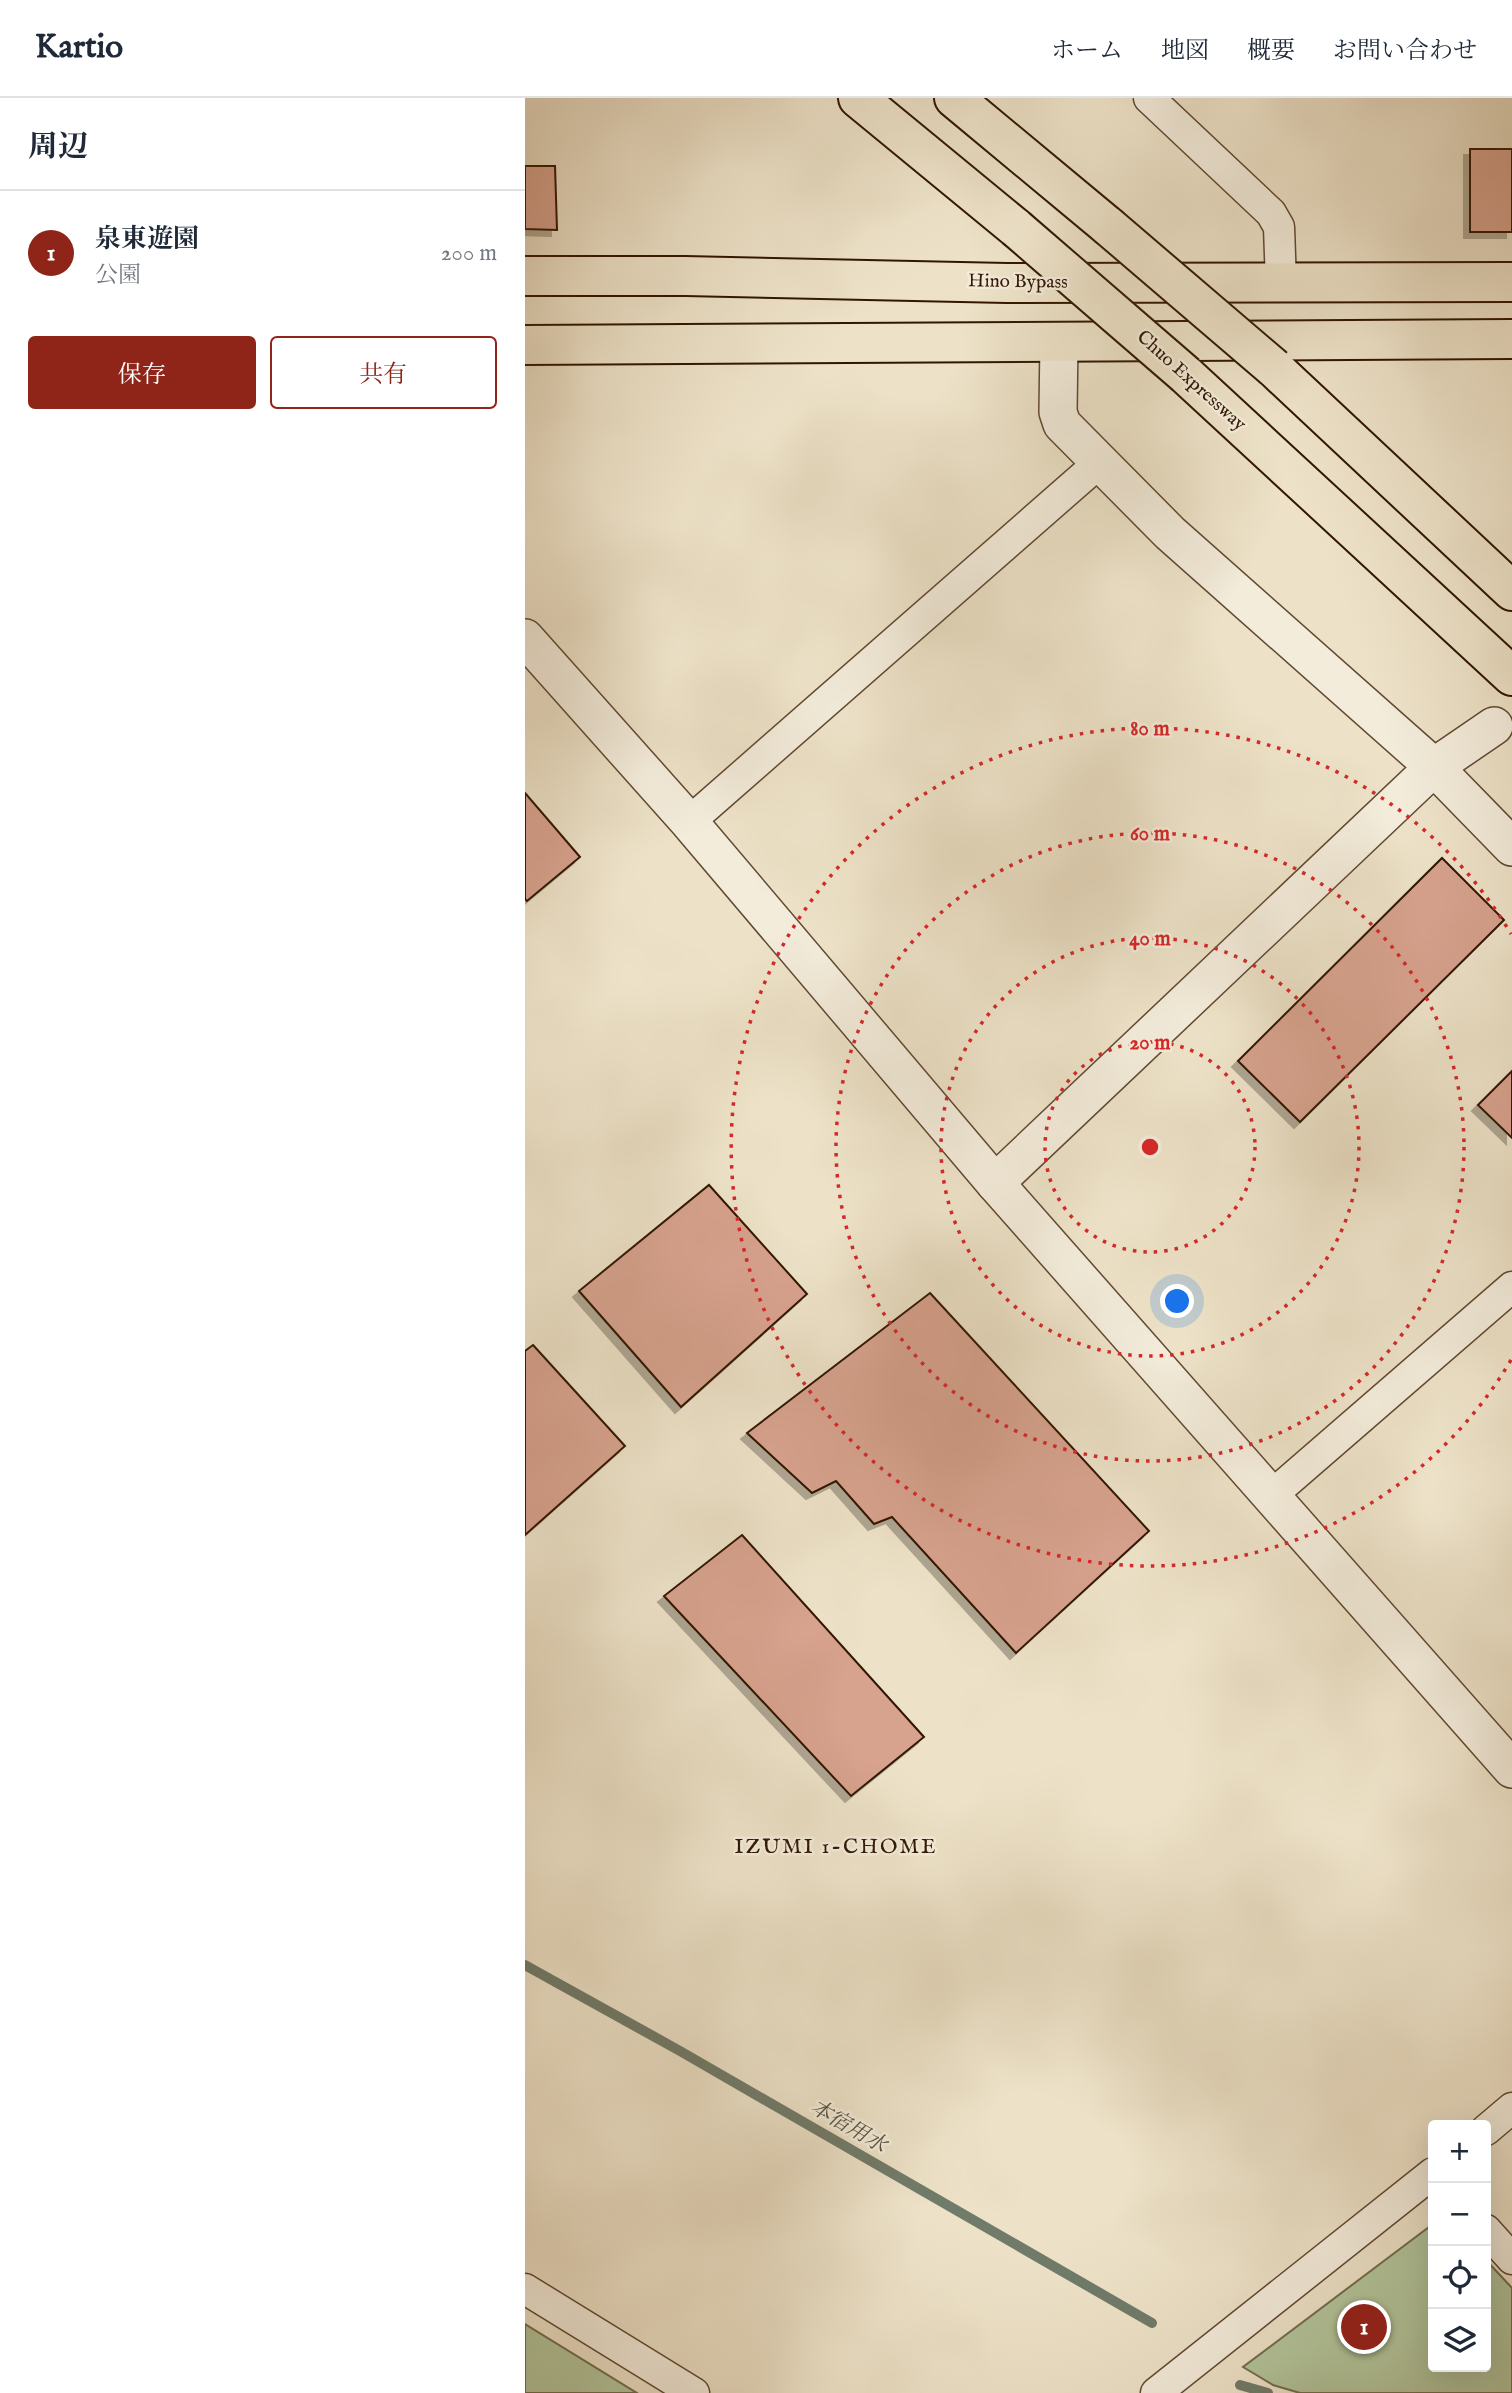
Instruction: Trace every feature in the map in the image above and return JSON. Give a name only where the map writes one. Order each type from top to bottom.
[{"type":"highway","name":"Chuo Expressway","points":[[858,98],[1016,228],[1186,374],[1512,676]]},
{"type":"highway","points":[[954,98],[1274,368],[1512,591]]},
{"type":"highway","name":"Hino Bypass","points":[[525,276],[1281,284],[1512,282]]},
{"type":"highway","points":[[525,345],[1512,339]]},
{"type":"street","points":[[1149,98],[1272,213],[1279,227],[1281,284]]},
{"type":"street","points":[[1059,342],[1058,412],[1062,424],[1170,533],[1434,767],[1512,847]]},
{"type":"street","points":[[689,822],[1100,462]]},
{"type":"street","points":[[525,638],[689,822],[995,1183],[1512,1769]]},
{"type":"street","points":[[995,1183],[1434,767],[1494,726]]},
{"type":"street","points":[[1272,1495],[1512,1287]]},
{"type":"street","points":[[1491,2126],[1512,2108]]},
{"type":"street","points":[[1156,2393],[1428,2177]]},
{"type":"street","points":[[1491,2236],[1512,2259]]},
{"type":"street","points":[[525,2289],[694,2393]]},
{"type":"green space","points":[[1428,2228],[1428,2372],[1491,2372],[1491,2265],[1512,2288],[1512,2393],[1300,2393],[1273,2385],[1243,2367]]},
{"type":"green space","points":[[525,2324],[637,2393],[525,2393]]},
{"type":"building","points":[[1470,149],[1512,149],[1512,232],[1470,232]]},
{"type":"building","points":[[525,166],[555,166],[557,230],[525,229]]},
{"type":"building","points":[[525,793],[580,857],[527,901],[525,899]]},
{"type":"building","points":[[1442,858],[1504,920],[1300,1122],[1238,1061]]},
{"type":"building","points":[[1512,1071],[1512,1138],[1478,1105]]},
{"type":"building","points":[[709,1185],[807,1294],[681,1407],[579,1291]]},
{"type":"building","points":[[930,1293],[1149,1531],[1016,1653],[892,1517],[874,1524],[836,1481],[812,1493],[747,1433]]},
{"type":"building","points":[[533,1345],[625,1446],[525,1535],[525,1351]]},
{"type":"building","points":[[742,1535],[924,1737],[851,1796],[664,1596]]},
{"type":"waterway","name":"本宿用水","points":[[525,1965],[680,2051],[1152,2323]]},
{"type":"waterway","name":"本宿用水","points":[[1240,2385],[1268,2393]]},
{"type":"place","name":"泉東遊園","points":[[1364,2327]]},
{"type":"district","name":"IZUMI 1-CHOME","points":[[836,1847]]}]
